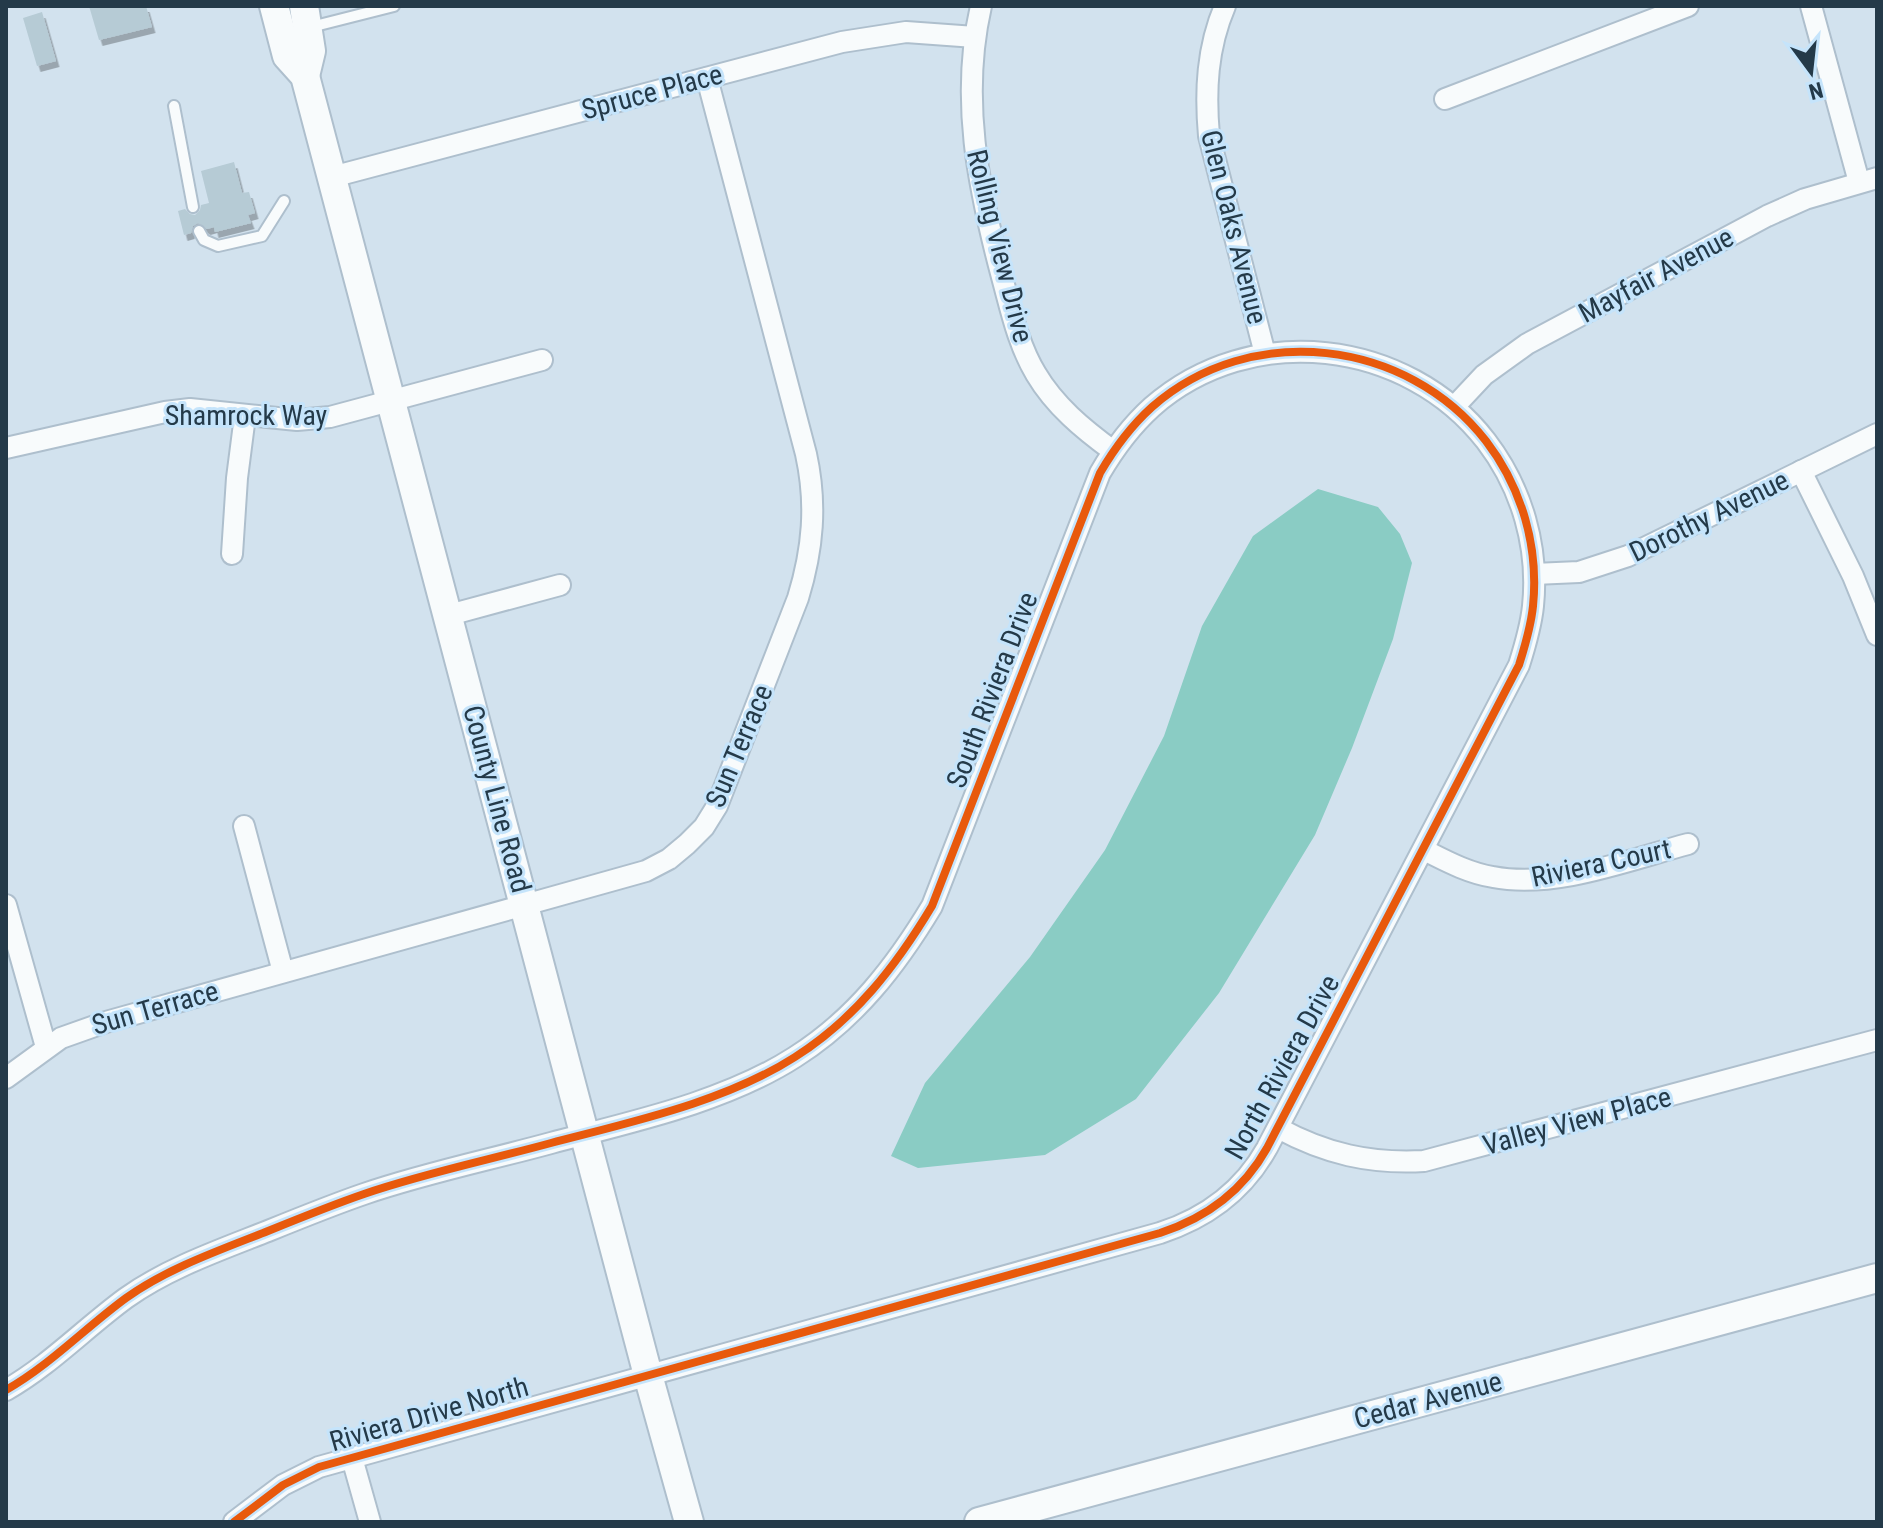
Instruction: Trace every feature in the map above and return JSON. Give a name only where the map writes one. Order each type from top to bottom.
[{"type":"street","points":[[274,6],[287,56],[305,76]]},
{"type":"street","name":"Rolling View Drive","points":[[981,6],[971,83],[972,127],[977,171],[1014,322],[1036,375],[1054,399],[1074,421],[1113,451]]},
{"type":"street","name":"Glen Oaks Avenue","points":[[1225,6],[1213,41],[1207,74],[1209,136],[1265,354]]},
{"type":"street","points":[[1445,99],[1688,6]]},
{"type":"street","points":[[1811,6],[1868,180]]},
{"type":"street","points":[[305,76],[311,51],[306,17]]},
{"type":"street","name":"Spruce Place","points":[[332,177],[873,35],[918,33],[975,37]]},
{"type":"street","name":"County Line Road","points":[[305,76],[689,1522]]},
{"type":"street","name":"Sun Terrace","points":[[6,1078],[61,1038],[106,1022],[646,871],[669,859],[704,827],[726,788],[808,567],[813,521],[811,476],[707,78]]},
{"type":"street","name":"Mayfair Avenue","points":[[1454,407],[1484,375],[1527,344],[1767,216],[1805,199],[1868,180]]},
{"type":"street","name":"South Riviera Drive","points":[[6,1390],[53,1358],[125,1299],[167,1273],[364,1194],[723,1093],[760,1077],[827,1034],[857,1008],[884,978],[932,906],[1088,499],[1113,451],[1153,406],[1179,387],[1235,361],[1265,354],[1319,351],[1378,363],[1408,376],[1454,407]]},
{"type":"street","name":"Shamrock Way","points":[[6,448],[190,409],[245,416],[312,419],[391,402],[542,360]]},
{"type":"street","name":"North Riviera Drive","points":[[648,1375],[1183,1226],[1206,1213],[1244,1181],[1261,1160],[1519,665],[1533,607],[1534,574],[1524,514],[1497,456],[1475,427],[1454,407]]},
{"type":"street","points":[[232,554],[245,416]]},
{"type":"street","name":"Dorothy Avenue","points":[[1534,574],[1579,572],[1603,565],[1877,434]]},
{"type":"street","points":[[1801,471],[1853,576],[1877,635]]},
{"type":"street","points":[[449,615],[560,585]]},
{"type":"street","points":[[244,826],[283,972]]},
{"type":"street","name":"Riviera Court","points":[[1424,850],[1468,871],[1520,880],[1570,875],[1688,844]]},
{"type":"street","points":[[6,905],[46,1047]]},
{"type":"street","name":"Valley View Place","points":[[1278,1128],[1339,1155],[1394,1163],[1424,1161],[1877,1040]]},
{"type":"street","name":"Cedar Avenue","points":[[979,1522],[1877,1278]]},
{"type":"street","name":"Riviera Drive North","points":[[234,1522],[301,1474],[648,1375]]},
{"type":"street","points":[[352,1458],[370,1522]]},
{"type":"lane","points":[[306,17],[394,6]]},
{"type":"lane","points":[[174,106],[193,207]]},
{"type":"lane","points":[[199,231],[204,240],[218,246],[262,236],[284,201]]},
{"type":"shaded area","points":[[1318,489],[1378,507],[1400,534],[1412,563],[1393,639],[1315,835],[1219,993],[1136,1099],[1045,1155],[918,1168],[891,1156],[925,1083],[1030,957],[1105,850],[1164,736],[1202,626],[1253,536]]},
{"type":"building","points":[[89,6],[146,6],[152,27],[99,40]]},
{"type":"building","points":[[42,12],[56,61],[37,66],[23,18]]},
{"type":"building","points":[[234,162],[242,193],[249,192],[255,213],[248,215],[251,223],[215,232],[214,227],[207,229],[198,223],[191,233],[184,235],[178,211],[185,209],[195,215],[201,205],[209,203],[201,171]]},
{"type":"cycle path","points":[[6,1390],[38,1369],[126,1298],[195,1260],[387,1186],[645,1118],[708,1098],[768,1073],[837,1026],[889,970],[932,906],[1100,473],[1123,438],[1144,414],[1192,379],[1235,361],[1280,353],[1326,353],[1372,362],[1414,380],[1453,407],[1486,441],[1499,459],[1518,498],[1530,540],[1533,606],[1519,665],[1267,1148],[1235,1190],[1208,1211],[1160,1233],[319,1467],[283,1485],[234,1522]]}]
